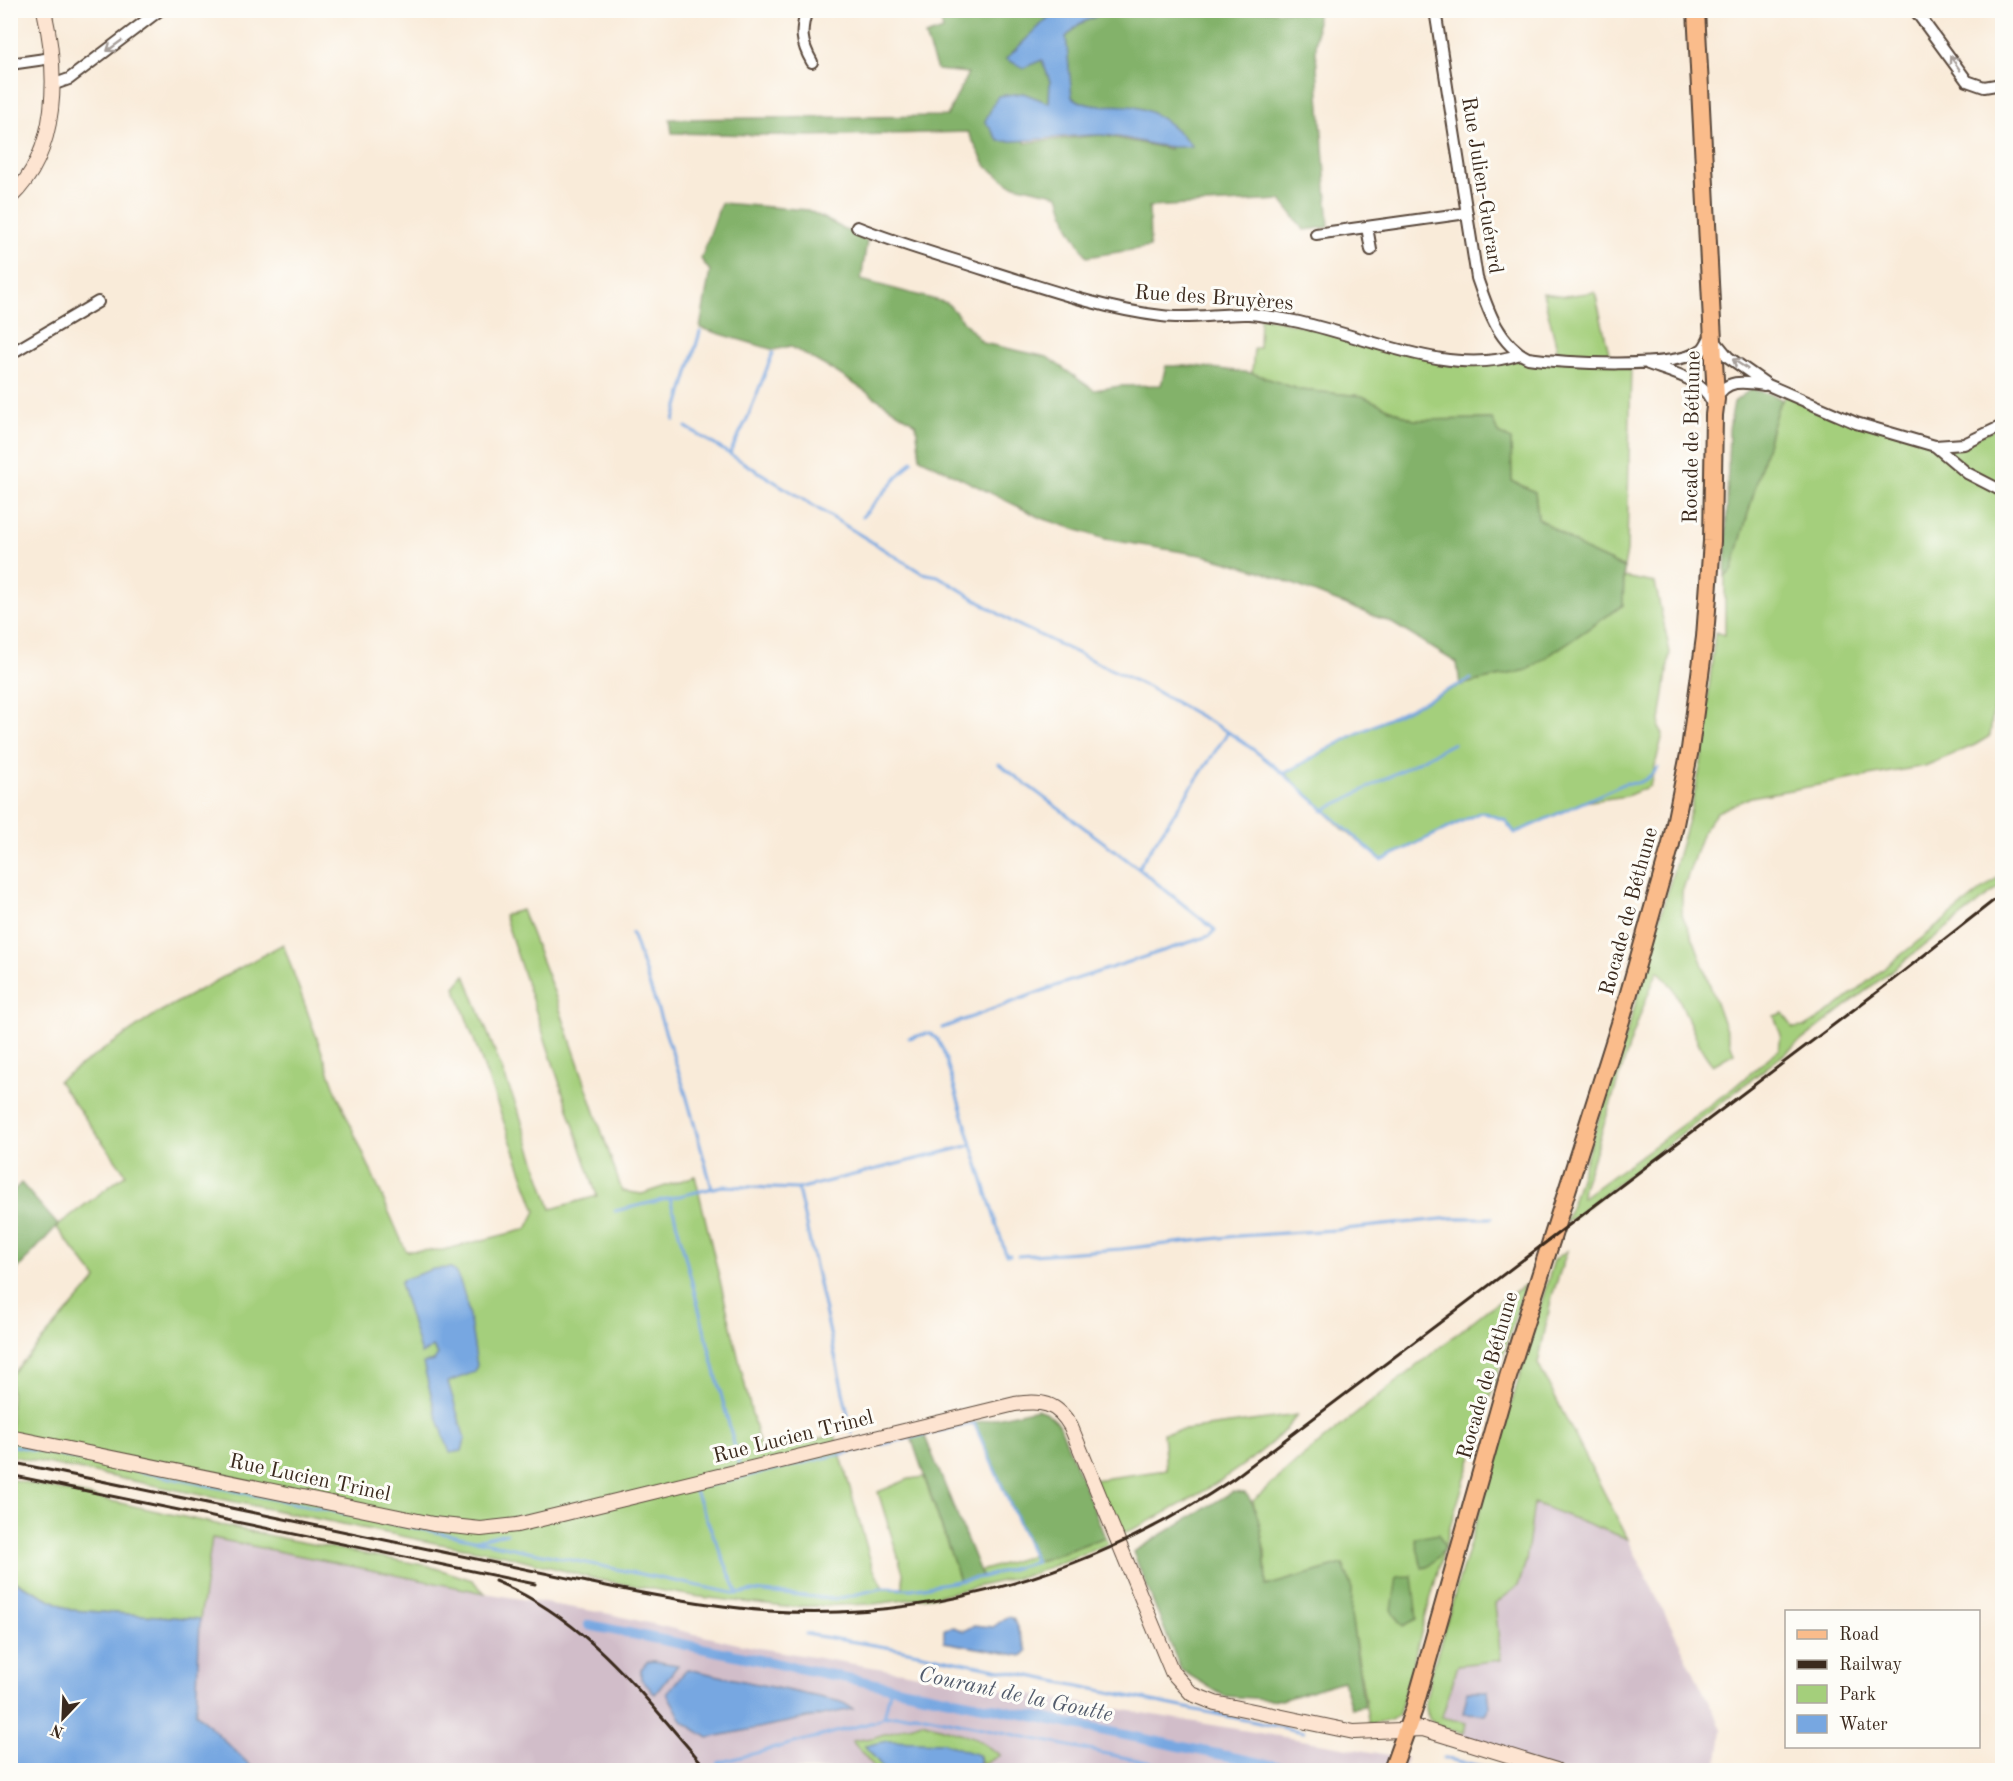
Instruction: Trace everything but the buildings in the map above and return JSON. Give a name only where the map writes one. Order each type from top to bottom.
[{"type":"main road","name":"Rocade de Béthune","points":[[1392,1770],[1407,1732],[1508,1377],[1623,1014],[1671,844],[1693,730],[1706,637],[1712,541],[1714,405],[1697,10]]},
{"type":"street","points":[[10,198],[27,180],[43,150],[50,114],[52,58],[44,10]]},
{"type":"street","points":[[52,85],[69,79],[160,10]]},
{"type":"street","points":[[807,10],[802,27],[802,45],[812,62]]},
{"type":"street","name":"Rue Julien-Guérard","points":[[1435,10],[1477,278],[1488,310],[1501,333],[1520,354]]},
{"type":"street","points":[[1916,10],[1967,81],[1984,87],[2002,84]]},
{"type":"street","points":[[10,64],[52,58]]},
{"type":"street","points":[[1316,234],[1467,213]]},
{"type":"street","name":"Rue des Bruyères","points":[[857,227],[1076,299],[1129,311],[1165,317],[1247,314],[1271,316],[1322,327],[1399,351],[1444,359],[1504,360],[1520,354],[1539,360],[1645,363],[1685,358],[1702,350],[1712,340]]},
{"type":"street","points":[[1367,227],[1371,250]]},
{"type":"street","points":[[10,354],[98,302]]},
{"type":"street","points":[[1712,340],[1728,357],[1767,385],[1835,415],[1935,446],[1964,444],[2002,426]]},
{"type":"street","name":"Rue des Bruyères","points":[[1645,363],[1685,376],[1707,393],[1714,405]]},
{"type":"street","points":[[1714,405],[1720,391],[1729,384],[1745,382],[1767,385]]},
{"type":"street","points":[[1935,446],[1967,474],[2002,490]]},
{"type":"street","name":"Rue Lucien Trinel","points":[[10,1437],[422,1522],[481,1529],[517,1525],[969,1414],[1039,1401],[1059,1410],[1071,1427],[1172,1672],[1186,1689],[1215,1703],[1312,1725],[1354,1732],[1423,1730],[1556,1770]]},
{"type":"shaded area","points":[[1534,1503],[1628,1539],[1722,1729],[1717,1770],[1556,1770],[1462,1741],[1466,1723],[1442,1717],[1458,1665],[1501,1659],[1495,1604],[1518,1586],[1526,1562]]},
{"type":"shaded area","points":[[212,1538],[485,1593],[610,1614],[742,1645],[1407,1758],[1403,1770],[256,1770],[197,1713],[151,1742],[200,1619]]},
{"type":"green space","points":[[939,11],[1055,11],[1006,59],[1042,60],[1050,81],[1049,103],[1023,93],[1025,143],[1101,135],[1170,149],[1136,107],[1085,106],[1071,97],[1066,37],[1079,24],[1097,16],[1098,11],[1317,11],[1316,54],[1329,227],[1304,230],[1281,200],[1149,207],[1150,247],[1087,257],[1069,227],[1059,195],[1010,184],[986,166],[968,132],[809,136],[672,133],[670,119],[947,116],[968,73],[937,70],[925,36],[943,30]]},
{"type":"green space","points":[[721,203],[808,210],[867,241],[861,280],[947,303],[983,343],[1047,357],[1094,390],[1120,386],[1161,385],[1166,366],[1195,366],[1252,373],[1300,390],[1362,396],[1414,420],[1492,419],[1498,433],[1511,440],[1512,481],[1535,492],[1538,518],[1585,550],[1624,568],[1623,605],[1527,670],[1460,685],[1457,663],[1392,623],[1260,571],[1207,556],[1105,539],[1041,518],[920,458],[916,424],[836,372],[790,346],[774,350],[700,328],[710,271],[701,259]]},
{"type":"green space","points":[[1595,292],[1611,362],[1631,363],[1627,551],[1624,568],[1585,550],[1538,518],[1535,492],[1512,481],[1511,440],[1498,433],[1492,419],[1414,420],[1362,396],[1300,390],[1252,373],[1254,348],[1259,348],[1260,316],[1444,359],[1520,354],[1560,360],[1543,293],[1565,296]]},
{"type":"green space","points":[[1751,389],[1774,395],[1782,400],[1777,409],[1732,571],[1725,576],[1729,429],[1734,402]]},
{"type":"green space","points":[[1786,394],[1835,415],[1954,446],[2002,426],[2002,685],[1993,709],[1990,736],[1975,745],[1925,766],[1751,797],[1717,812],[1703,831],[1682,892],[1682,915],[1695,943],[1734,1053],[1713,1065],[1705,1055],[1676,993],[1658,971],[1628,1051],[1583,1187],[1582,1198],[1733,1088],[1779,1049],[1781,1035],[1774,1016],[1783,1013],[1793,1028],[1805,1027],[1831,1011],[2002,874],[2002,885],[1565,1224],[1631,1019],[1691,809],[1701,764],[1715,632],[1725,635],[1725,576],[1732,571],[1777,409]]},
{"type":"green space","points":[[1624,577],[1655,583],[1670,652],[1659,728],[1663,734],[1650,786],[1627,796],[1583,802],[1515,833],[1505,820],[1481,812],[1382,860],[1343,829],[1285,773],[1352,736],[1460,685],[1527,670],[1623,605]]},
{"type":"green space","points":[[522,910],[554,992],[622,1191],[642,1194],[695,1176],[761,1452],[835,1435],[872,1566],[883,1588],[903,1589],[903,1573],[878,1492],[909,1479],[924,1477],[960,1581],[982,1577],[980,1571],[1033,1555],[1037,1562],[1105,1537],[1108,1544],[1032,1574],[936,1596],[874,1604],[784,1607],[693,1596],[595,1579],[505,1555],[435,1543],[11,1456],[11,1375],[97,1279],[57,1228],[58,1225],[126,1174],[58,1081],[156,1014],[283,944],[337,1094],[406,1251],[443,1250],[527,1229],[536,1211],[455,987],[465,975],[519,1113],[551,1209],[597,1196],[504,915]]},
{"type":"green space","points":[[21,1183],[58,1225],[11,1276],[11,1193]]},
{"type":"green space","points":[[1567,1251],[1552,1296],[1538,1364],[1628,1539],[1534,1503],[1526,1562],[1518,1586],[1495,1604],[1501,1660],[1458,1665],[1442,1717],[1466,1723],[1464,1733],[1441,1728],[1428,1718],[1425,1703],[1432,1671],[1554,1260]]},
{"type":"green space","points":[[1525,1285],[1450,1527],[1399,1714],[1391,1720],[1369,1725],[1351,1615],[1352,1589],[1343,1564],[1266,1586],[1265,1552],[1253,1501],[1301,1458],[1488,1309]]},
{"type":"green space","points":[[1037,1409],[1047,1413],[1059,1424],[1105,1537],[1036,1562],[974,1423]]},
{"type":"green space","points":[[1297,1415],[1264,1449],[1213,1485],[1159,1516],[1115,1536],[1093,1480],[1166,1470],[1163,1433]]},
{"type":"green space","points":[[924,1434],[982,1577],[960,1581],[911,1437]]},
{"type":"green space","points":[[10,1479],[285,1539],[429,1566],[472,1580],[485,1593],[212,1538],[200,1619],[71,1610],[11,1579]]},
{"type":"green space","points":[[1232,1492],[1245,1493],[1256,1511],[1262,1537],[1266,1586],[1343,1564],[1352,1589],[1351,1615],[1364,1706],[1351,1708],[1343,1681],[1281,1700],[1224,1696],[1181,1670],[1133,1552]]},
{"type":"green space","points":[[1439,1534],[1445,1549],[1429,1566],[1422,1568],[1415,1538]]},
{"type":"green space","points":[[1412,1576],[1417,1619],[1403,1626],[1392,1610],[1397,1577]]},
{"type":"green space","points":[[922,1722],[973,1737],[1000,1755],[983,1765],[978,1755],[865,1746],[885,1770],[877,1770],[852,1741],[872,1738]]},
{"type":"water","points":[[1055,11],[1098,11],[1097,16],[1079,24],[1066,37],[1072,97],[1088,104],[1143,109],[1166,122],[1192,146],[1167,147],[1101,135],[999,141],[985,121],[998,96],[1023,93],[1049,103],[1050,81],[1042,60],[1023,68],[1006,59]]},
{"type":"water","points":[[451,1268],[457,1274],[465,1298],[477,1365],[475,1372],[448,1382],[465,1439],[462,1451],[450,1453],[435,1411],[423,1363],[434,1361],[438,1355],[433,1347],[421,1354],[400,1283],[402,1280],[433,1269]]},
{"type":"water","points":[[10,1579],[71,1610],[200,1619],[196,1713],[255,1770],[11,1770]]},
{"type":"water","points":[[1007,1617],[1013,1618],[1027,1651],[1022,1656],[944,1642],[944,1629],[953,1627],[964,1631],[974,1625],[993,1627]]},
{"type":"water","points":[[647,1662],[678,1665],[655,1694],[641,1679],[641,1669]]},
{"type":"water","points":[[687,1669],[842,1702],[853,1709],[708,1738],[683,1722],[667,1693]]},
{"type":"water","points":[[1468,1691],[1488,1691],[1490,1706],[1485,1714],[1463,1713]]},
{"type":"water","points":[[887,1741],[944,1743],[978,1755],[980,1763],[968,1770],[885,1770],[865,1746]]},
{"type":"waterway","points":[[674,420],[700,332]]},
{"type":"waterway","points":[[730,453],[747,419],[773,353]]},
{"type":"waterway","points":[[686,427],[922,573],[938,576],[1012,622],[1152,689],[1228,732]]},
{"type":"waterway","points":[[862,517],[912,461]]},
{"type":"waterway","points":[[1285,773],[1352,736],[1471,679]]},
{"type":"waterway","points":[[942,1028],[1061,984],[1209,936],[1215,930],[1138,868],[1228,732],[1269,762],[1382,860],[1481,812],[1505,820],[1515,833],[1626,783],[1640,782],[1658,768]]},
{"type":"waterway","points":[[1323,811],[1454,743]]},
{"type":"waterway","points":[[999,764],[1138,868]]},
{"type":"waterway","points":[[632,933],[685,1091],[712,1188]]},
{"type":"waterway","points":[[909,1038],[930,1033],[937,1039],[943,1050],[972,1145]]},
{"type":"waterway","points":[[615,1211],[722,1186],[798,1189],[972,1145],[1006,1255],[1010,1255]]},
{"type":"waterway","points":[[798,1189],[852,1433]]},
{"type":"waterway","points":[[670,1198],[739,1463]]},
{"type":"waterway","points":[[1018,1256],[1121,1249],[1238,1236],[1336,1230],[1452,1218],[1492,1218]]},
{"type":"waterway","points":[[10,1445],[738,1594],[753,1591],[836,1599],[883,1588],[911,1589],[982,1577],[1036,1562],[974,1423],[700,1487]]},
{"type":"waterway","points":[[694,1489],[738,1594]]},
{"type":"waterway","points":[[476,1540],[507,1533]]},
{"type":"waterway","name":"Courant de la Goutte","points":[[589,1625],[1295,1770]]},
{"type":"waterway","points":[[806,1634],[898,1649],[1304,1732]]},
{"type":"waterway","name":"Courant de la Goutte","points":[[718,1763],[874,1722],[884,1717],[891,1687]]},
{"type":"waterway","points":[[884,1717],[915,1714],[1185,1770]]},
{"type":"waterway","points":[[1444,1758],[1498,1770]]},
{"type":"railway","points":[[10,1462],[616,1588],[731,1607],[769,1611],[831,1612],[892,1608],[953,1598],[1012,1584],[1070,1564],[1126,1540],[1181,1512],[1233,1479],[1881,989],[2002,894]]},
{"type":"railway","points":[[10,1475],[535,1584]]},
{"type":"railway","points":[[495,1581],[529,1597],[587,1638],[637,1688],[708,1770]]}]
